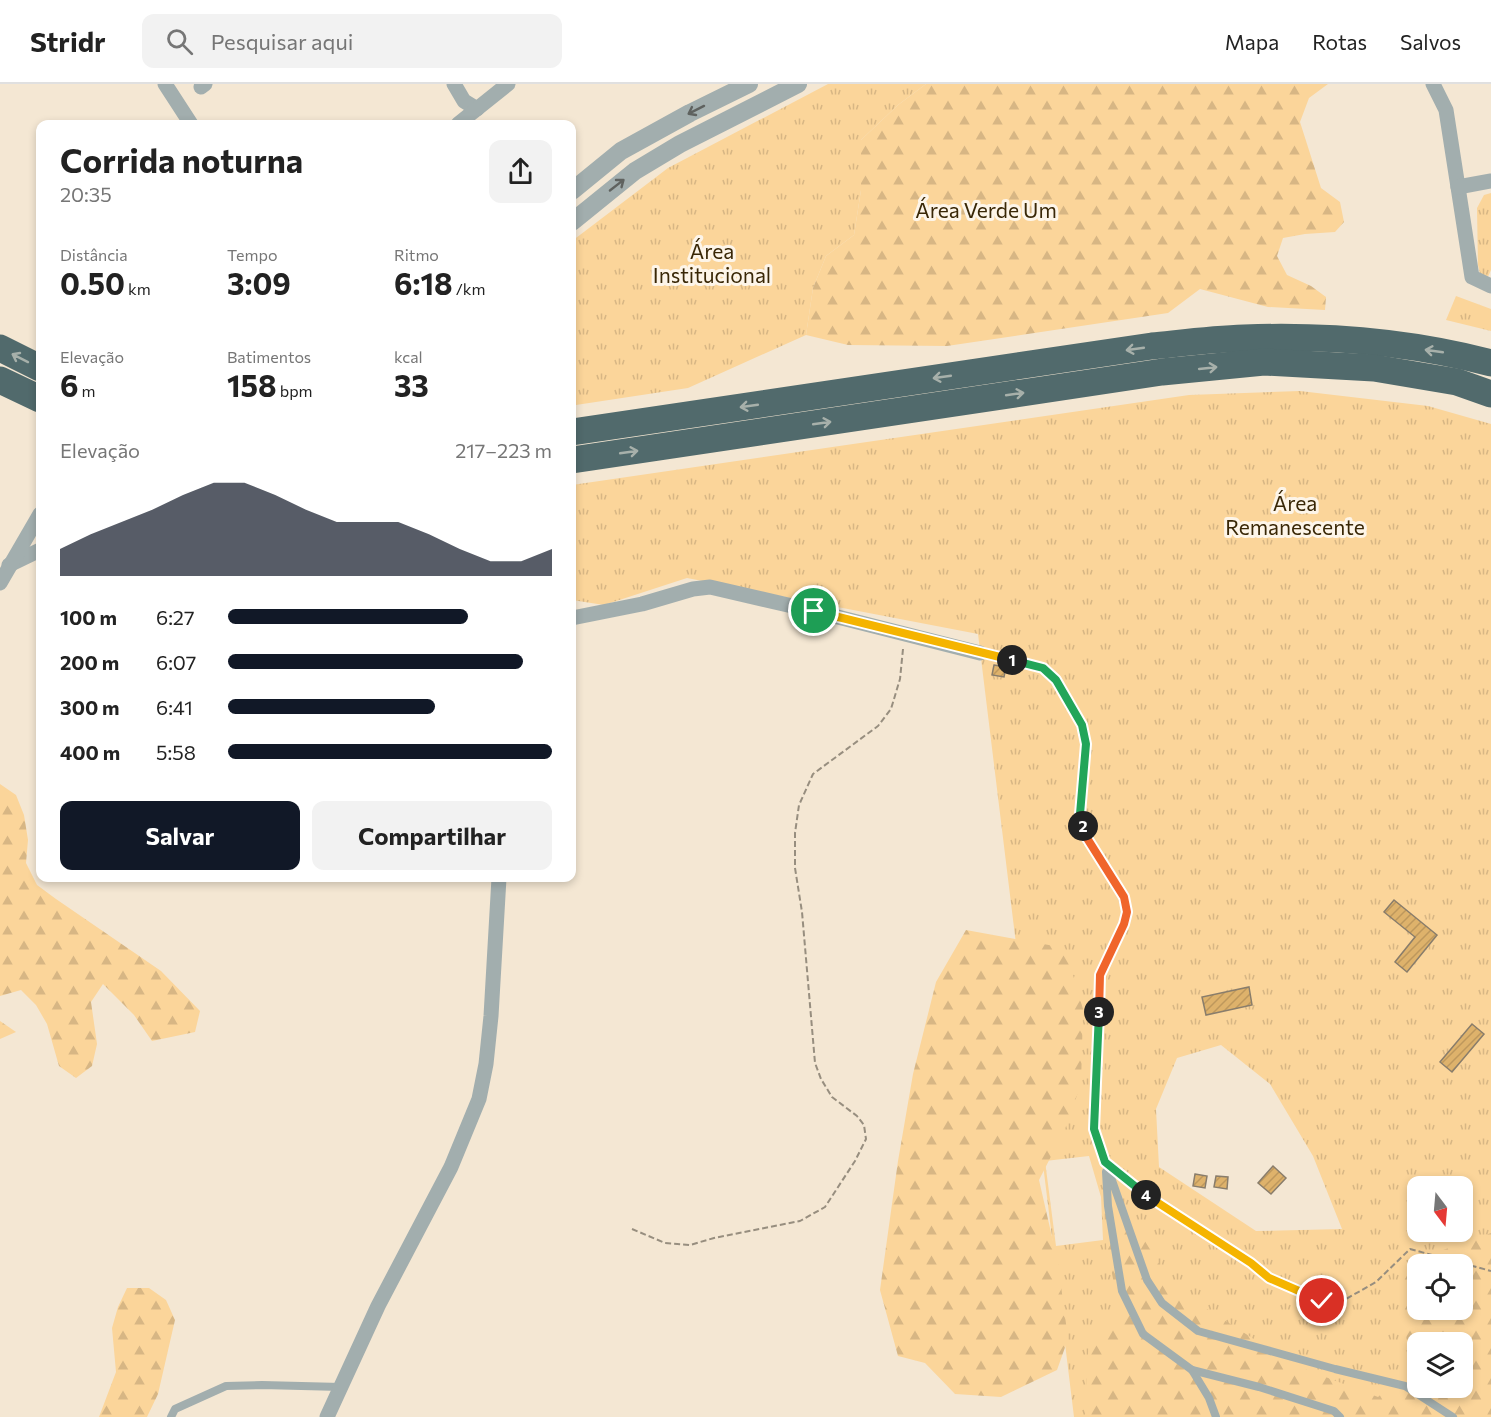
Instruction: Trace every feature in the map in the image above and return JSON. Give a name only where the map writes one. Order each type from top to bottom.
[{"type":"highway","points":[[576,431],[1140,348],[1241,338],[1313,337],[1384,344],[1461,355],[1491,363]]},
{"type":"highway","points":[[0,348],[36,366]]},
{"type":"highway","points":[[576,459],[1162,372],[1264,362],[1374,368],[1457,382],[1491,394]]},
{"type":"highway","points":[[0,380],[36,397]]},
{"type":"street","points":[[165,84],[188,120]]},
{"type":"street","points":[[454,84],[464,101],[477,109]]},
{"type":"street","points":[[463,120],[508,84]]},
{"type":"street","points":[[576,188],[621,151],[749,84]]},
{"type":"street","points":[[576,219],[635,171],[680,144],[798,84]]},
{"type":"street","points":[[1433,84],[1446,110],[1472,277],[1491,286]]},
{"type":"street","points":[[1458,187],[1491,181]]},
{"type":"street","points":[[0,583],[36,521]]},
{"type":"street","points":[[9,565],[36,552]]},
{"type":"street","points":[[576,617],[710,587],[980,653]]},
{"type":"street","points":[[327,1417],[378,1306],[451,1167],[479,1099],[486,1064],[491,1016],[499,882]]},
{"type":"lane","points":[[980,653],[1043,668],[1056,680],[1082,725],[1086,744],[1080,814],[1085,835],[1124,897],[1127,912],[1124,924],[1100,975],[1094,1129],[1147,1280],[1162,1303],[1198,1331],[1405,1386],[1453,1417]]},
{"type":"lane","points":[[1105,1162],[1108,1206],[1122,1291],[1143,1334],[1192,1370],[1259,1387],[1334,1411],[1340,1417]]},
{"type":"lane","points":[[1192,1370],[1209,1398],[1216,1417]]},
{"type":"lane","points":[[171,1417],[175,1409],[226,1386],[262,1384],[340,1387]]},
{"type":"path","points":[[632,1228],[665,1243],[690,1245],[800,1221],[825,1207],[855,1161],[866,1139],[864,1125],[857,1116],[832,1097],[820,1079],[815,1063],[802,912],[795,868],[795,833],[799,805],[813,774],[878,726],[891,710],[900,679],[904,634]]},
{"type":"path","points":[[1105,1162],[1147,1196],[1251,1263],[1269,1278],[1322,1301],[1346,1299],[1376,1282],[1410,1249],[1491,1271]]},
{"type":"green space","name":"Área Institucional","points":[[828,84],[926,84],[898,105],[861,140],[861,190],[854,235],[826,256],[813,288],[806,335],[688,388],[576,405],[576,238],[668,168]]},
{"type":"green space","name":"Área Verde Um","points":[[926,84],[1328,84],[1309,98],[1300,122],[1321,188],[1340,202],[1344,222],[1335,232],[1283,238],[1277,256],[1287,275],[1311,286],[1326,297],[1325,310],[1268,307],[1200,289],[1168,313],[947,346],[848,345],[806,335],[813,288],[826,256],[854,235],[861,190],[861,140],[898,105]]},
{"type":"green space","points":[[1491,193],[1491,270],[1487,279],[1480,273],[1478,265],[1477,208],[1484,195]]},
{"type":"green space","points":[[1456,296],[1491,309],[1491,331],[1446,320]]},
{"type":"green space","name":"Área Remanescente","points":[[1300,391],[1428,406],[1491,424],[1491,1417],[1074,1417],[978,634],[687,578],[604,605],[576,601],[576,484],[1189,395]],"holes":[[[1221,1045],[1270,1084],[1313,1156],[1342,1229],[1256,1231],[1159,1167],[1156,1109],[1177,1058]],[[1089,1156],[1101,1197],[1103,1240],[1056,1246],[1045,1161]]]},
{"type":"green space","points":[[0,784],[16,795],[24,815],[28,840],[26,863],[37,885],[161,971],[200,1011],[195,1032],[152,1041],[134,1015],[103,984],[91,1002],[97,1044],[92,1066],[76,1078],[59,1066],[47,1024],[36,1005],[21,990],[0,996]]},
{"type":"green space","points":[[966,930],[1065,948],[1083,1009],[1081,1084],[1065,1129],[1039,1180],[1058,1263],[1068,1339],[1057,1370],[1001,1397],[955,1394],[925,1363],[898,1356],[880,1290],[913,1074],[936,982]]},
{"type":"green space","points":[[0,1021],[16,1032],[0,1039]]},
{"type":"green space","points":[[1128,1214],[1179,1296],[1207,1309],[1294,1365],[1378,1397],[1407,1371],[1407,1398],[1473,1398],[1473,1332],[1407,1332],[1407,1342],[1398,1266],[1407,1263],[1407,1320],[1473,1320],[1473,1254],[1432,1254],[1466,1242],[1473,1242],[1473,1239],[1491,1233],[1491,1417],[1085,1417],[1089,1335],[1121,1318],[1106,1244]]},
{"type":"green space","points":[[127,1288],[149,1288],[166,1300],[175,1320],[158,1394],[147,1417],[99,1417],[116,1372],[112,1328]]},
{"type":"building","points":[[994,665],[1006,667],[1004,677],[992,675]]},
{"type":"building","points":[[1394,900],[1437,935],[1407,972],[1395,962],[1415,937],[1384,912]]},
{"type":"building","points":[[1249,987],[1252,1005],[1206,1015],[1202,997]]},
{"type":"building","points":[[1472,1024],[1484,1034],[1452,1072],[1440,1062]]},
{"type":"building","points":[[1273,1166],[1286,1178],[1271,1194],[1258,1183]]},
{"type":"building","points":[[1195,1174],[1207,1176],[1205,1188],[1193,1186]]},
{"type":"building","points":[[1216,1176],[1228,1177],[1227,1189],[1214,1187]]},
{"type":"route","points":[[814,611],[1043,668],[1056,680],[1082,725],[1086,744],[1080,814],[1085,835],[1124,897],[1127,912],[1124,924],[1100,975],[1094,1129],[1105,1162],[1147,1196],[1229,1248],[1269,1278],[1322,1301]]}]
